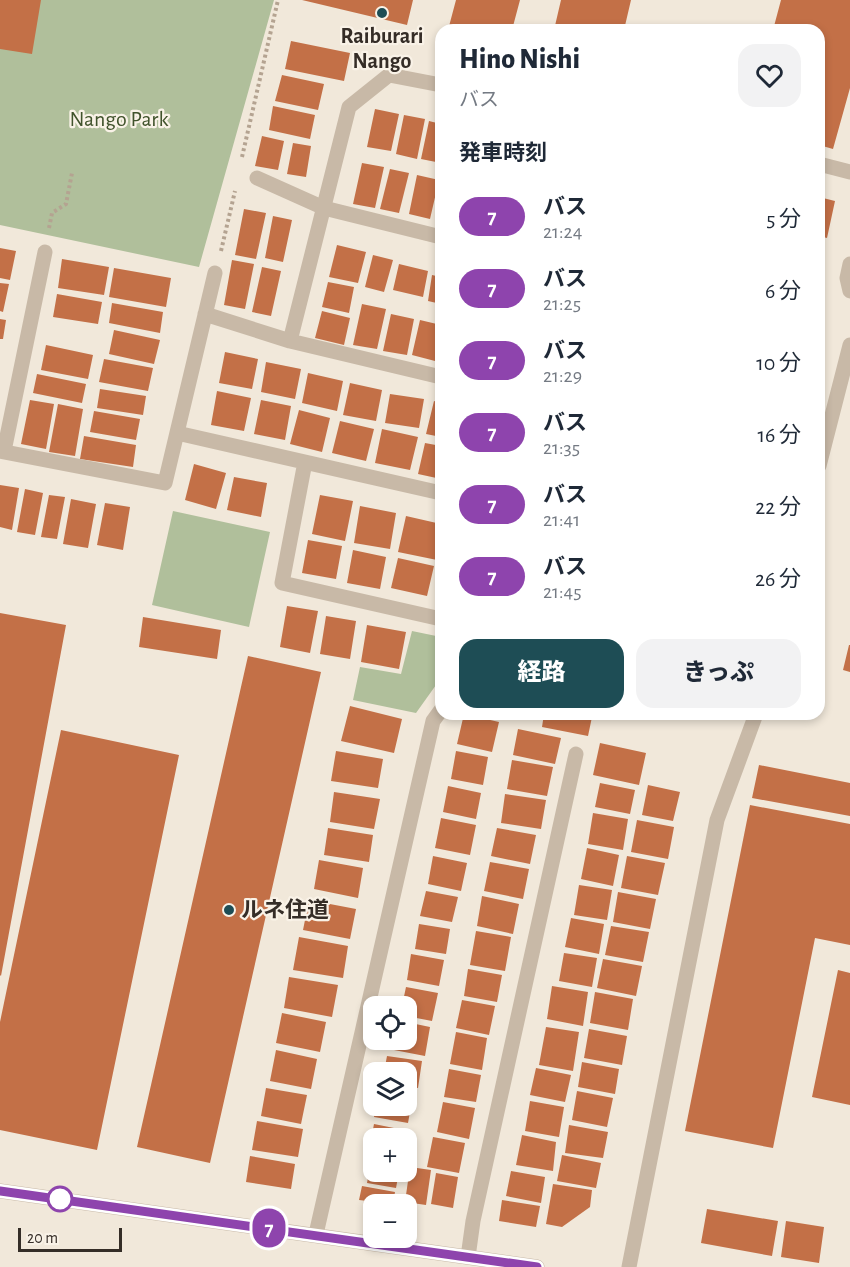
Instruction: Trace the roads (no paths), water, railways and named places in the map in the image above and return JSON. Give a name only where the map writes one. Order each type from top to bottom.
[{"type":"street","points":[[290,341],[349,107],[389,75],[435,84]]},
{"type":"street","points":[[825,166],[850,172]]},
{"type":"street","points":[[256,178],[324,208],[435,236]]},
{"type":"street","points":[[45,252],[2,451],[165,483],[215,273]]},
{"type":"street","points":[[850,264],[847,278],[850,291]]},
{"type":"street","points":[[205,314],[290,341],[435,376]]},
{"type":"street","points":[[825,443],[850,345]]},
{"type":"street","points":[[177,433],[435,492]]},
{"type":"street","points":[[305,462],[282,583],[435,618]]},
{"type":"street","points":[[316,1234],[435,718]]},
{"type":"street","points":[[629,1267],[717,820],[754,720]]},
{"type":"street","points":[[468,1257],[473,1221],[576,754]]},
{"type":"street","points":[[0,1191],[537,1267]]},
{"type":"place","name":"Raiburari Nango","points":[[382,13]]},
{"type":"place","name":"ルネ住道","points":[[229,910]]},
{"type":"park label","name":"Nango Park","points":[[119,119]]}]
